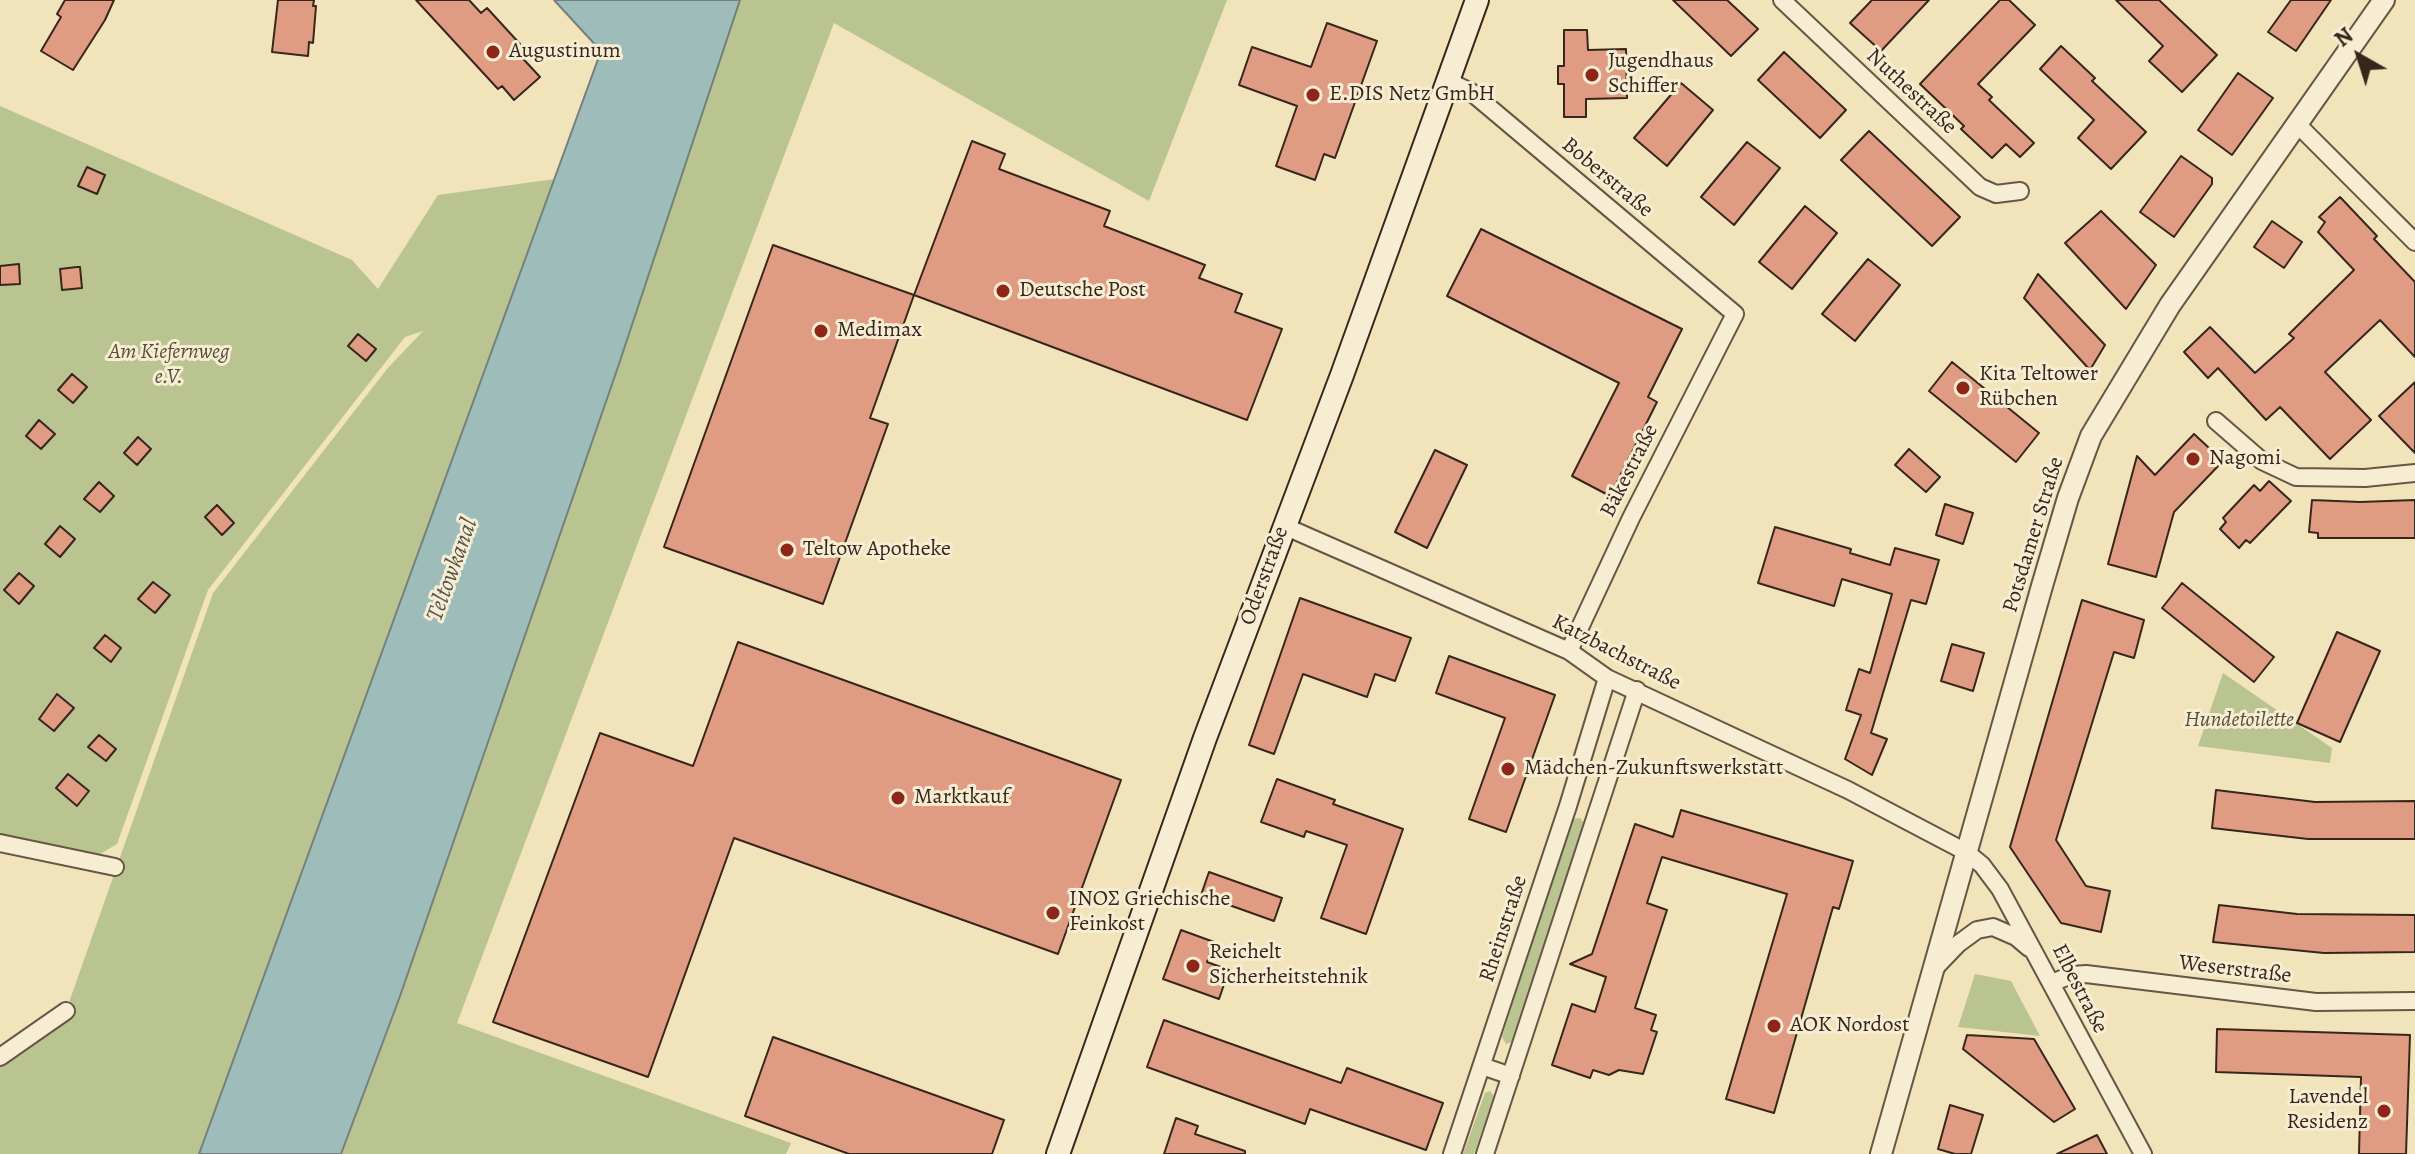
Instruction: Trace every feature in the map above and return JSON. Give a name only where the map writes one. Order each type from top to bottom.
[{"type":"main road","name":"Oderstraße","points":[[1057,1153],[1477,0]]},
{"type":"street","name":"Nuthestraße","points":[[1782,0],[1980,187],[1996,194],[2020,191]]},
{"type":"street","name":"Potsdamer Straße","points":[[1881,1154],[2068,498],[2091,436],[2170,305],[2384,0]]},
{"type":"street","name":"Boberstraße","points":[[1448,81],[1471,92],[1735,314]]},
{"type":"street","points":[[2296,123],[2415,242]]},
{"type":"street","name":"Bäkestraße","points":[[1569,651],[1638,504],[1735,314]]},
{"type":"street","points":[[2216,421],[2262,461],[2296,477],[2365,478],[2415,473]]},
{"type":"street","name":"Katzbachstraße","points":[[1284,526],[1569,651],[1607,678],[1848,790],[1966,852]]},
{"type":"street","name":"Rheinstraße","points":[[1452,1154],[1568,806],[1607,678]]},
{"type":"street","points":[[1485,1154],[1637,690]]},
{"type":"street","points":[[1568,806],[1598,816]]},
{"type":"street","points":[[0,843],[115,867]]},
{"type":"street","name":"Elbestraße","points":[[1966,852],[1991,875],[2143,1154]]},
{"type":"street","points":[[1933,971],[1973,932],[1993,927],[2016,937],[2036,954]]},
{"type":"street","name":"Weserstraße","points":[[2051,983],[2072,975],[2086,974],[2316,1002],[2415,1001]]},
{"type":"street","points":[[0,1057],[66,1011]]},
{"type":"street","points":[[1482,1066],[1511,1076]]},
{"type":"green space","points":[[740,0],[1227,0],[1149,201],[834,23],[457,1023],[791,1143],[786,1154],[341,1154],[399,999],[618,367]]},
{"type":"green space","name":"Am Kiefernweg e.V.","points":[[0,106],[352,260],[378,289],[438,195],[555,179],[199,1154],[0,1154],[0,1057],[66,1011],[213,593],[387,369],[423,331],[405,337],[208,590],[117,844],[95,857],[0,836]]},
{"type":"green space","name":"Hundetoilette","points":[[2223,673],[2332,748],[2330,763],[2198,746]]},
{"type":"green space","points":[[1580,818],[1585,824],[1514,1041],[1506,1044],[1502,1037],[1571,819]]},
{"type":"green space","points":[[1975,974],[2011,981],[2040,1036],[1958,1027]]},
{"type":"green space","points":[[1490,1091],[1494,1096],[1474,1154],[1463,1154],[1485,1093]]},
{"type":"water","name":"Teltowkanal","points":[[554,0],[740,0],[618,367],[399,999],[341,1154],[199,1154],[601,51]]},
{"type":"building","points":[[65,0],[114,0],[73,70],[41,51],[61,17],[57,14]]},
{"type":"building","points":[[278,0],[314,0],[313,43],[309,42],[308,56],[272,52]]},
{"type":"building","name":"Augustinum","points":[[416,0],[469,0],[481,13],[487,8],[520,44],[515,50],[540,77],[514,100],[502,86],[498,89]]},
{"type":"building","points":[[1673,0],[1727,0],[1758,29],[1731,56]]},
{"type":"building","points":[[1872,0],[1929,0],[1881,51],[1850,23]]},
{"type":"building","points":[[2000,0],[2009,0],[2035,25],[1978,84],[1992,97],[1989,100],[2034,143],[2020,157],[2006,144],[1992,158],[1920,84]]},
{"type":"building","points":[[2116,0],[2159,0],[2217,55],[2182,92],[2149,61],[2163,46]]},
{"type":"building","points":[[2291,0],[2331,0],[2296,51],[2268,32]]},
{"type":"building","name":"E.DIS Netz GmbH","points":[[1327,23],[1377,41],[1335,158],[1324,154],[1315,180],[1276,166],[1297,106],[1239,85],[1252,47],[1311,67]]},
{"type":"building","name":"Jugendhaus Schiffer","points":[[1564,30],[1587,30],[1588,50],[1626,49],[1627,98],[1586,99],[1586,117],[1564,117],[1564,84],[1558,84],[1558,66],[1564,66]]},
{"type":"building","points":[[2061,46],[2095,78],[2092,81],[2146,132],[2111,169],[2078,138],[2094,120],[2040,69]]},
{"type":"building","points":[[1784,52],[1846,110],[1820,138],[1758,80]]},
{"type":"building","points":[[2238,73],[2273,98],[2232,155],[2198,130]]},
{"type":"building","points":[[1681,83],[1713,110],[1667,166],[1634,138]]},
{"type":"building","points":[[1869,131],[1960,217],[1932,246],[1841,160]]},
{"type":"building","points":[[972,141],[1005,154],[999,169],[1110,211],[1104,226],[1205,265],[1199,278],[1242,294],[1235,312],[1282,329],[1247,420],[914,295]]},
{"type":"building","points":[[1747,142],[1780,168],[1734,225],[1701,197]]},
{"type":"building","points":[[2181,156],[2212,178],[2212,184],[2174,237],[2140,212]]},
{"type":"building","points":[[87,167],[105,175],[97,194],[78,186]]},
{"type":"building","points":[[2340,197],[2415,282],[2415,357],[2380,320],[2325,372],[2371,420],[2330,459],[2280,407],[2266,420],[2218,368],[2208,378],[2184,352],[2210,327],[2255,373],[2294,338],[2289,334],[2354,270],[2318,232],[2325,222],[2319,217]]},
{"type":"building","points":[[1805,206],[1837,233],[1792,289],[1759,262]]},
{"type":"building","points":[[2101,211],[2156,265],[2126,309],[2065,243]]},
{"type":"building","points":[[2272,221],[2302,242],[2284,268],[2254,247]]},
{"type":"building","points":[[1481,229],[1682,329],[1648,397],[1657,402],[1610,496],[1572,476],[1619,383],[1447,296]]},
{"type":"building","points":[[773,245],[914,295],[870,418],[888,424],[823,604],[664,547]]},
{"type":"building","points":[[1868,259],[1900,285],[1855,341],[1822,314]]},
{"type":"building","points":[[19,264],[20,284],[0,285],[0,266]]},
{"type":"building","points":[[80,267],[82,288],[62,290],[60,269]]},
{"type":"building","points":[[2038,274],[2105,345],[2090,370],[2024,298]]},
{"type":"building","points":[[358,334],[376,349],[366,361],[348,346]]},
{"type":"building","points":[[1952,362],[2039,433],[2016,462],[1929,391]]},
{"type":"building","points":[[72,374],[87,387],[73,403],[58,390]]},
{"type":"building","points":[[2415,382],[2415,453],[2379,416]]},
{"type":"building","points":[[39,420],[55,434],[41,449],[26,436]]},
{"type":"building","points":[[2194,434],[2223,461],[2174,512],[2156,577],[2108,564],[2137,456],[2155,475]]},
{"type":"building","points":[[138,437],[151,449],[137,465],[124,453]]},
{"type":"building","points":[[1909,449],[1940,477],[1926,492],[1895,465]]},
{"type":"building","points":[[1435,450],[1467,465],[1427,548],[1395,532]]},
{"type":"building","points":[[2269,481],[2291,501],[2250,543],[2246,540],[2239,548],[2220,529],[2226,522],[2223,518],[2254,485],[2260,491]]},
{"type":"building","points":[[99,482],[114,496],[100,512],[84,499]]},
{"type":"building","points":[[2312,500],[2415,500],[2415,538],[2318,538],[2318,533],[2309,532]]},
{"type":"building","points":[[1945,504],[1973,513],[1963,544],[1936,535]]},
{"type":"building","points":[[217,505],[234,523],[222,535],[205,517]]},
{"type":"building","points":[[60,526],[75,539],[60,557],[45,544]]},
{"type":"building","points":[[1775,527],[1851,549],[1850,553],[1890,565],[1895,548],[1939,560],[1926,604],[1911,600],[1871,733],[1887,739],[1872,775],[1845,759],[1861,715],[1846,710],[1859,669],[1870,673],[1892,594],[1842,579],[1834,606],[1758,583]]},
{"type":"building","points":[[19,573],[34,586],[19,604],[4,590]]},
{"type":"building","points":[[153,582],[170,595],[155,613],[138,599]]},
{"type":"building","points":[[2182,583],[2274,657],[2254,682],[2162,608]]},
{"type":"building","points":[[1300,598],[1411,638],[1395,681],[1375,674],[1367,697],[1303,674],[1274,754],[1249,745]]},
{"type":"building","points":[[2082,600],[2144,620],[2134,658],[2114,652],[2056,840],[2086,886],[2110,891],[2101,932],[2061,923],[2010,847]]},
{"type":"building","points":[[2337,632],[2380,651],[2340,742],[2297,723]]},
{"type":"building","points":[[105,635],[121,648],[111,662],[94,648]]},
{"type":"building","name":"Marktkauf","points":[[738,642],[1121,780],[1058,954],[734,838],[648,1077],[493,1022],[600,733],[693,766]]},
{"type":"building","points":[[1952,644],[1984,653],[1973,691],[1941,681]]},
{"type":"building","name":"Mädchen-Zukunftswerkstatt","points":[[1449,656],[1555,695],[1506,832],[1469,819],[1505,718],[1436,693]]},
{"type":"building","points":[[57,694],[74,708],[54,731],[39,719]]},
{"type":"building","points":[[99,735],[116,749],[106,761],[88,747]]},
{"type":"building","points":[[68,774],[89,791],[77,806],[56,788]]},
{"type":"building","points":[[1277,779],[1335,800],[1333,804],[1403,829],[1366,934],[1321,918],[1347,845],[1306,831],[1304,837],[1261,822]]},
{"type":"building","points":[[2216,790],[2315,802],[2415,801],[2415,839],[2308,839],[2212,828]]},
{"type":"building","points":[[1681,810],[1853,861],[1839,909],[1833,907],[1774,1113],[1726,1099],[1787,894],[1662,857],[1647,903],[1667,910],[1635,1008],[1656,1015],[1651,1030],[1657,1032],[1643,1074],[1619,1070],[1609,1075],[1593,1070],[1590,1078],[1552,1065],[1572,1004],[1595,1012],[1606,977],[1570,964],[1592,954],[1635,824],[1673,837]]},
{"type":"building","points":[[1209,872],[1282,898],[1274,921],[1201,895]]},
{"type":"building","points":[[2219,905],[2297,914],[2415,915],[2415,952],[2324,953],[2213,942]]},
{"type":"building","name":"Reichelt Sicherheitstehnik","points":[[1181,930],[1214,942],[1207,962],[1229,970],[1219,999],[1163,979]]},
{"type":"building","points":[[1164,1020],[1341,1083],[1347,1068],[1443,1103],[1426,1150],[1310,1109],[1305,1124],[1147,1067]]},
{"type":"building","name":"Lavendel Residenz","points":[[2217,1029],[2410,1035],[2406,1154],[2359,1154],[2361,1077],[2216,1072]]},
{"type":"building","points":[[1967,1035],[2034,1039],[2075,1109],[2054,1122],[1963,1049]]},
{"type":"building","points":[[773,1037],[1004,1120],[992,1154],[849,1154],[745,1116]]},
{"type":"building","points":[[1950,1105],[1983,1115],[1971,1154],[1938,1149]]},
{"type":"building","points":[[1176,1118],[1198,1126],[1195,1134],[1245,1151],[1245,1154],[1164,1154]]},
{"type":"building","points":[[2097,1135],[2107,1154],[2057,1154]]},
{"type":"place","name":"Augustinum","points":[[493,52]]},
{"type":"place","name":"Jugendhaus Schiffer","points":[[1592,75]]},
{"type":"place","name":"E.DIS Netz GmbH","points":[[1313,95]]},
{"type":"place","name":"Deutsche Post","points":[[1003,291]]},
{"type":"place","name":"Medimax","points":[[821,331]]},
{"type":"place","name":"Kita Teltower Rübchen","points":[[1963,388]]},
{"type":"place","name":"Nagomi","points":[[2193,459]]},
{"type":"place","name":"Teltow Apotheke","points":[[787,550]]},
{"type":"place","name":"Mädchen-Zukunftswerkstatt","points":[[1508,769]]},
{"type":"place","name":"Marktkauf","points":[[898,798]]},
{"type":"place","name":"INOΣ Griechische Feinkost","points":[[1053,913]]},
{"type":"place","name":"Reichelt Sicherheitstehnik","points":[[1193,966]]},
{"type":"place","name":"AOK Nordost","points":[[1774,1026]]},
{"type":"place","name":"Lavendel Residenz","points":[[2384,1111]]}]
